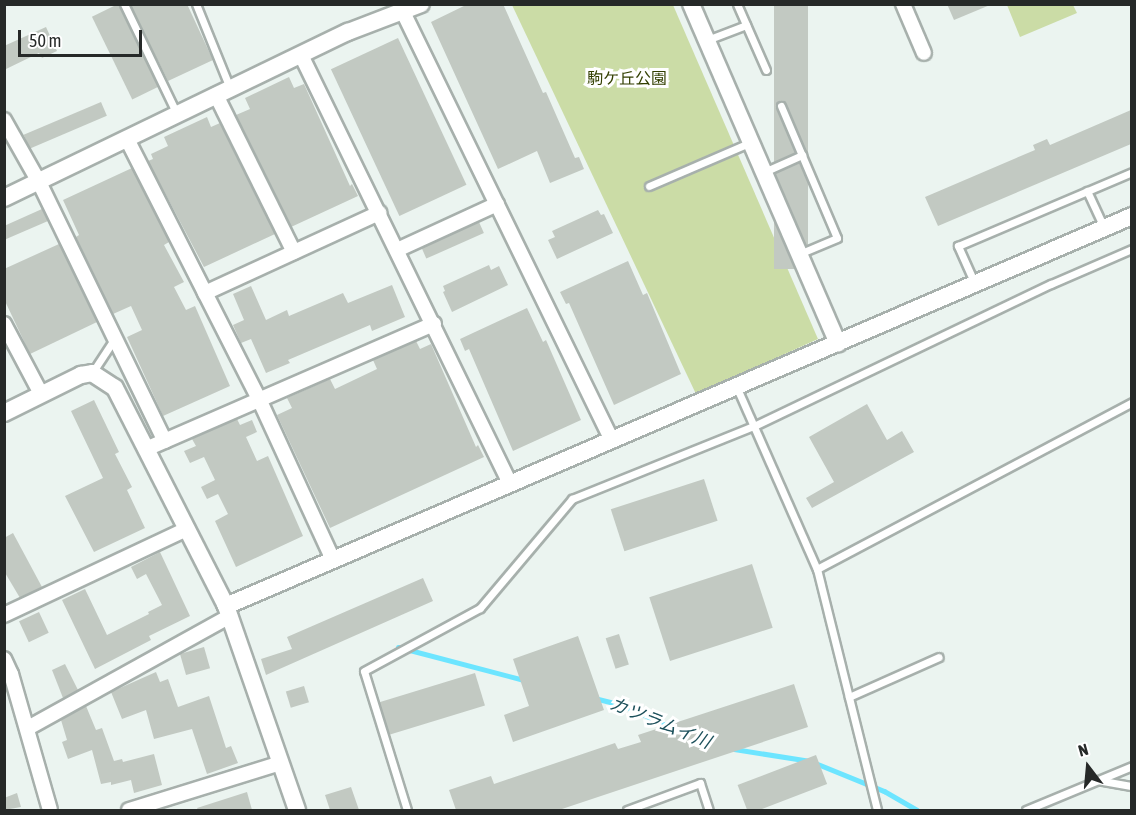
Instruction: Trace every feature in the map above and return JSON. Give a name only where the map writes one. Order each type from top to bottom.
[{"type":"street","points":[[4,198],[348,32],[421,4]]},
{"type":"street","points":[[691,4],[838,344]]},
{"type":"street","points":[[903,4],[924,52]]},
{"type":"street","points":[[403,12],[612,441]]},
{"type":"street","points":[[301,55],[510,484]]},
{"type":"street","points":[[223,92],[294,252]]},
{"type":"street","points":[[4,120],[39,182],[165,441]]},
{"type":"street","points":[[127,139],[259,399],[333,560]]},
{"type":"street","points":[[397,250],[497,204]]},
{"type":"street","points":[[205,293],[379,213]]},
{"type":"street","points":[[28,728],[228,611],[333,560],[737,388],[1131,216]]},
{"type":"street","points":[[4,324],[41,394]]},
{"type":"street","points":[[146,449],[434,324]]},
{"type":"street","points":[[4,414],[81,375],[92,373],[115,388],[228,611],[297,810]]},
{"type":"street","points":[[4,615],[187,529]]},
{"type":"street","points":[[4,659],[28,728],[50,810]]},
{"type":"street","points":[[129,810],[280,764]]},
{"type":"lane","points":[[124,4],[177,114]]},
{"type":"lane","points":[[196,4],[223,92]]},
{"type":"lane","points":[[737,4],[766,70]]},
{"type":"lane","points":[[707,40],[746,24]]},
{"type":"lane","points":[[781,106],[837,238],[799,254]]},
{"type":"lane","points":[[649,186],[751,142]]},
{"type":"lane","points":[[764,172],[802,155]]},
{"type":"lane","points":[[975,284],[958,246],[1131,172]]},
{"type":"lane","points":[[1087,191],[1104,227]]},
{"type":"lane","points":[[407,810],[364,671],[480,608],[572,499],[754,426],[1051,284],[1131,249]]},
{"type":"lane","points":[[92,373],[115,338]]},
{"type":"lane","points":[[737,388],[817,569],[877,810]]},
{"type":"lane","points":[[817,569],[1131,402]]},
{"type":"lane","points":[[849,697],[939,657]]},
{"type":"lane","points":[[1026,810],[1131,766]]},
{"type":"lane","points":[[1097,780],[1131,786]]},
{"type":"lane","points":[[628,810],[700,783],[709,810]]},
{"type":"green space","name":"駒ケ丘公園","points":[[512,5],[673,5],[818,339],[696,394]]},
{"type":"green space","points":[[1007,5],[1073,5],[1077,13],[1020,37]]},
{"type":"building","points":[[118,4],[158,87],[132,99],[92,17]]},
{"type":"building","points":[[130,4],[187,4],[213,60],[168,81]]},
{"type":"building","points":[[468,4],[503,4],[543,93],[546,92],[575,158],[579,157],[584,169],[550,183],[537,151],[498,169],[431,22]]},
{"type":"building","points":[[774,4],[808,4],[808,269],[774,269]]},
{"type":"building","points":[[947,4],[990,4],[990,5],[954,20]]},
{"type":"building","points":[[46,27],[57,51],[42,58],[39,53],[4,70],[4,46]]},
{"type":"building","points":[[398,38],[466,185],[399,216],[331,69]]},
{"type":"building","points":[[289,77],[294,88],[304,84],[350,186],[352,184],[358,196],[291,227],[236,115],[250,109],[245,98]]},
{"type":"building","points":[[101,102],[107,116],[30,149],[24,135]]},
{"type":"building","points":[[1131,110],[1131,144],[938,226],[925,197],[1035,150],[1033,145],[1047,139],[1050,145]]},
{"type":"building","points":[[207,117],[211,127],[220,123],[275,234],[204,267],[148,161],[153,159],[151,154],[168,146],[164,137]]},
{"type":"building","points":[[132,168],[169,242],[164,245],[184,282],[174,287],[186,310],[195,306],[230,386],[163,416],[127,337],[142,330],[131,306],[113,314],[76,237],[79,235],[63,200]]},
{"type":"building","points":[[42,209],[48,221],[4,240],[4,226]]},
{"type":"building","points":[[598,210],[601,215],[604,214],[613,233],[557,259],[548,240],[555,237],[552,231]]},
{"type":"building","points":[[479,222],[484,233],[426,259],[421,248]]},
{"type":"building","points":[[59,244],[97,322],[30,354],[4,299],[4,269]]},
{"type":"building","points":[[628,261],[643,295],[647,293],[681,374],[614,405],[569,303],[566,304],[560,292]]},
{"type":"building","points":[[489,265],[491,270],[499,266],[508,285],[452,312],[443,292],[445,291],[443,286]]},
{"type":"building","points":[[392,285],[405,317],[372,331],[370,325],[288,360],[290,363],[266,373],[251,339],[241,343],[233,325],[244,320],[233,294],[251,286],[266,320],[287,310],[289,316],[343,293],[348,303]]},
{"type":"building","points":[[527,308],[543,342],[546,340],[581,420],[513,451],[469,349],[465,351],[460,339]]},
{"type":"building","points":[[416,341],[420,349],[431,344],[476,447],[478,445],[484,457],[330,528],[277,415],[292,408],[287,398],[330,379],[335,389],[377,369],[373,360]]},
{"type":"building","points":[[94,400],[119,452],[115,454],[132,487],[127,490],[145,528],[94,552],[65,496],[103,478],[71,411]]},
{"type":"building","points":[[867,404],[887,440],[902,431],[914,452],[812,508],[806,498],[834,482],[809,437]]},
{"type":"building","points":[[237,419],[240,425],[252,420],[257,432],[246,437],[257,461],[268,456],[303,536],[236,567],[215,521],[228,514],[218,494],[207,499],[201,487],[215,480],[204,457],[190,463],[184,451],[196,446],[192,439]]},
{"type":"building","points":[[704,479],[718,521],[624,551],[611,509]]},
{"type":"building","points":[[13,533],[42,587],[20,598],[4,571],[4,538]]},
{"type":"building","points":[[160,552],[190,616],[149,636],[151,640],[95,669],[62,600],[85,589],[107,635],[162,605],[146,574],[137,579],[131,567]]},
{"type":"building","points":[[752,564],[773,628],[670,661],[649,597]]},
{"type":"building","points":[[423,578],[433,601],[266,675],[261,659],[292,649],[287,637]]},
{"type":"building","points":[[39,612],[49,633],[29,642],[19,621]]},
{"type":"building","points":[[619,634],[629,664],[616,669],[606,638]]},
{"type":"building","points":[[578,636],[604,710],[513,742],[504,715],[529,706],[513,659]]},
{"type":"building","points":[[204,647],[210,668],[186,675],[180,654]]},
{"type":"building","points":[[65,664],[78,690],[63,698],[52,670]]},
{"type":"building","points":[[156,672],[160,682],[168,679],[178,707],[209,696],[226,748],[231,746],[238,763],[207,774],[192,729],[154,739],[146,710],[122,719],[111,692]]},
{"type":"building","points":[[475,673],[485,706],[389,735],[379,702]]},
{"type":"building","points":[[794,684],[808,727],[559,810],[456,810],[449,790],[491,776],[494,784],[615,743],[618,749],[641,742],[638,735]]},
{"type":"building","points":[[304,686],[309,702],[291,708],[286,692]]},
{"type":"building","points":[[86,706],[96,730],[102,728],[114,761],[122,759],[123,762],[154,754],[162,785],[134,793],[131,780],[111,785],[111,782],[101,784],[92,750],[68,759],[62,742],[67,740],[61,720]]},
{"type":"building","points":[[816,755],[827,784],[759,810],[747,810],[738,785]]},
{"type":"building","points":[[351,787],[359,810],[330,810],[325,795]]},
{"type":"building","points":[[247,792],[252,810],[198,810],[197,808]]},
{"type":"building","points":[[17,793],[21,807],[4,810],[4,798]]},
{"type":"waterway","name":"カツラムイ川","points":[[398,647],[524,680]]},
{"type":"waterway","name":"カツラムイ川","points":[[594,698],[623,705],[672,728]]},
{"type":"waterway","name":"カツラムイ川","points":[[734,749],[810,761],[884,791],[917,810]]}]
